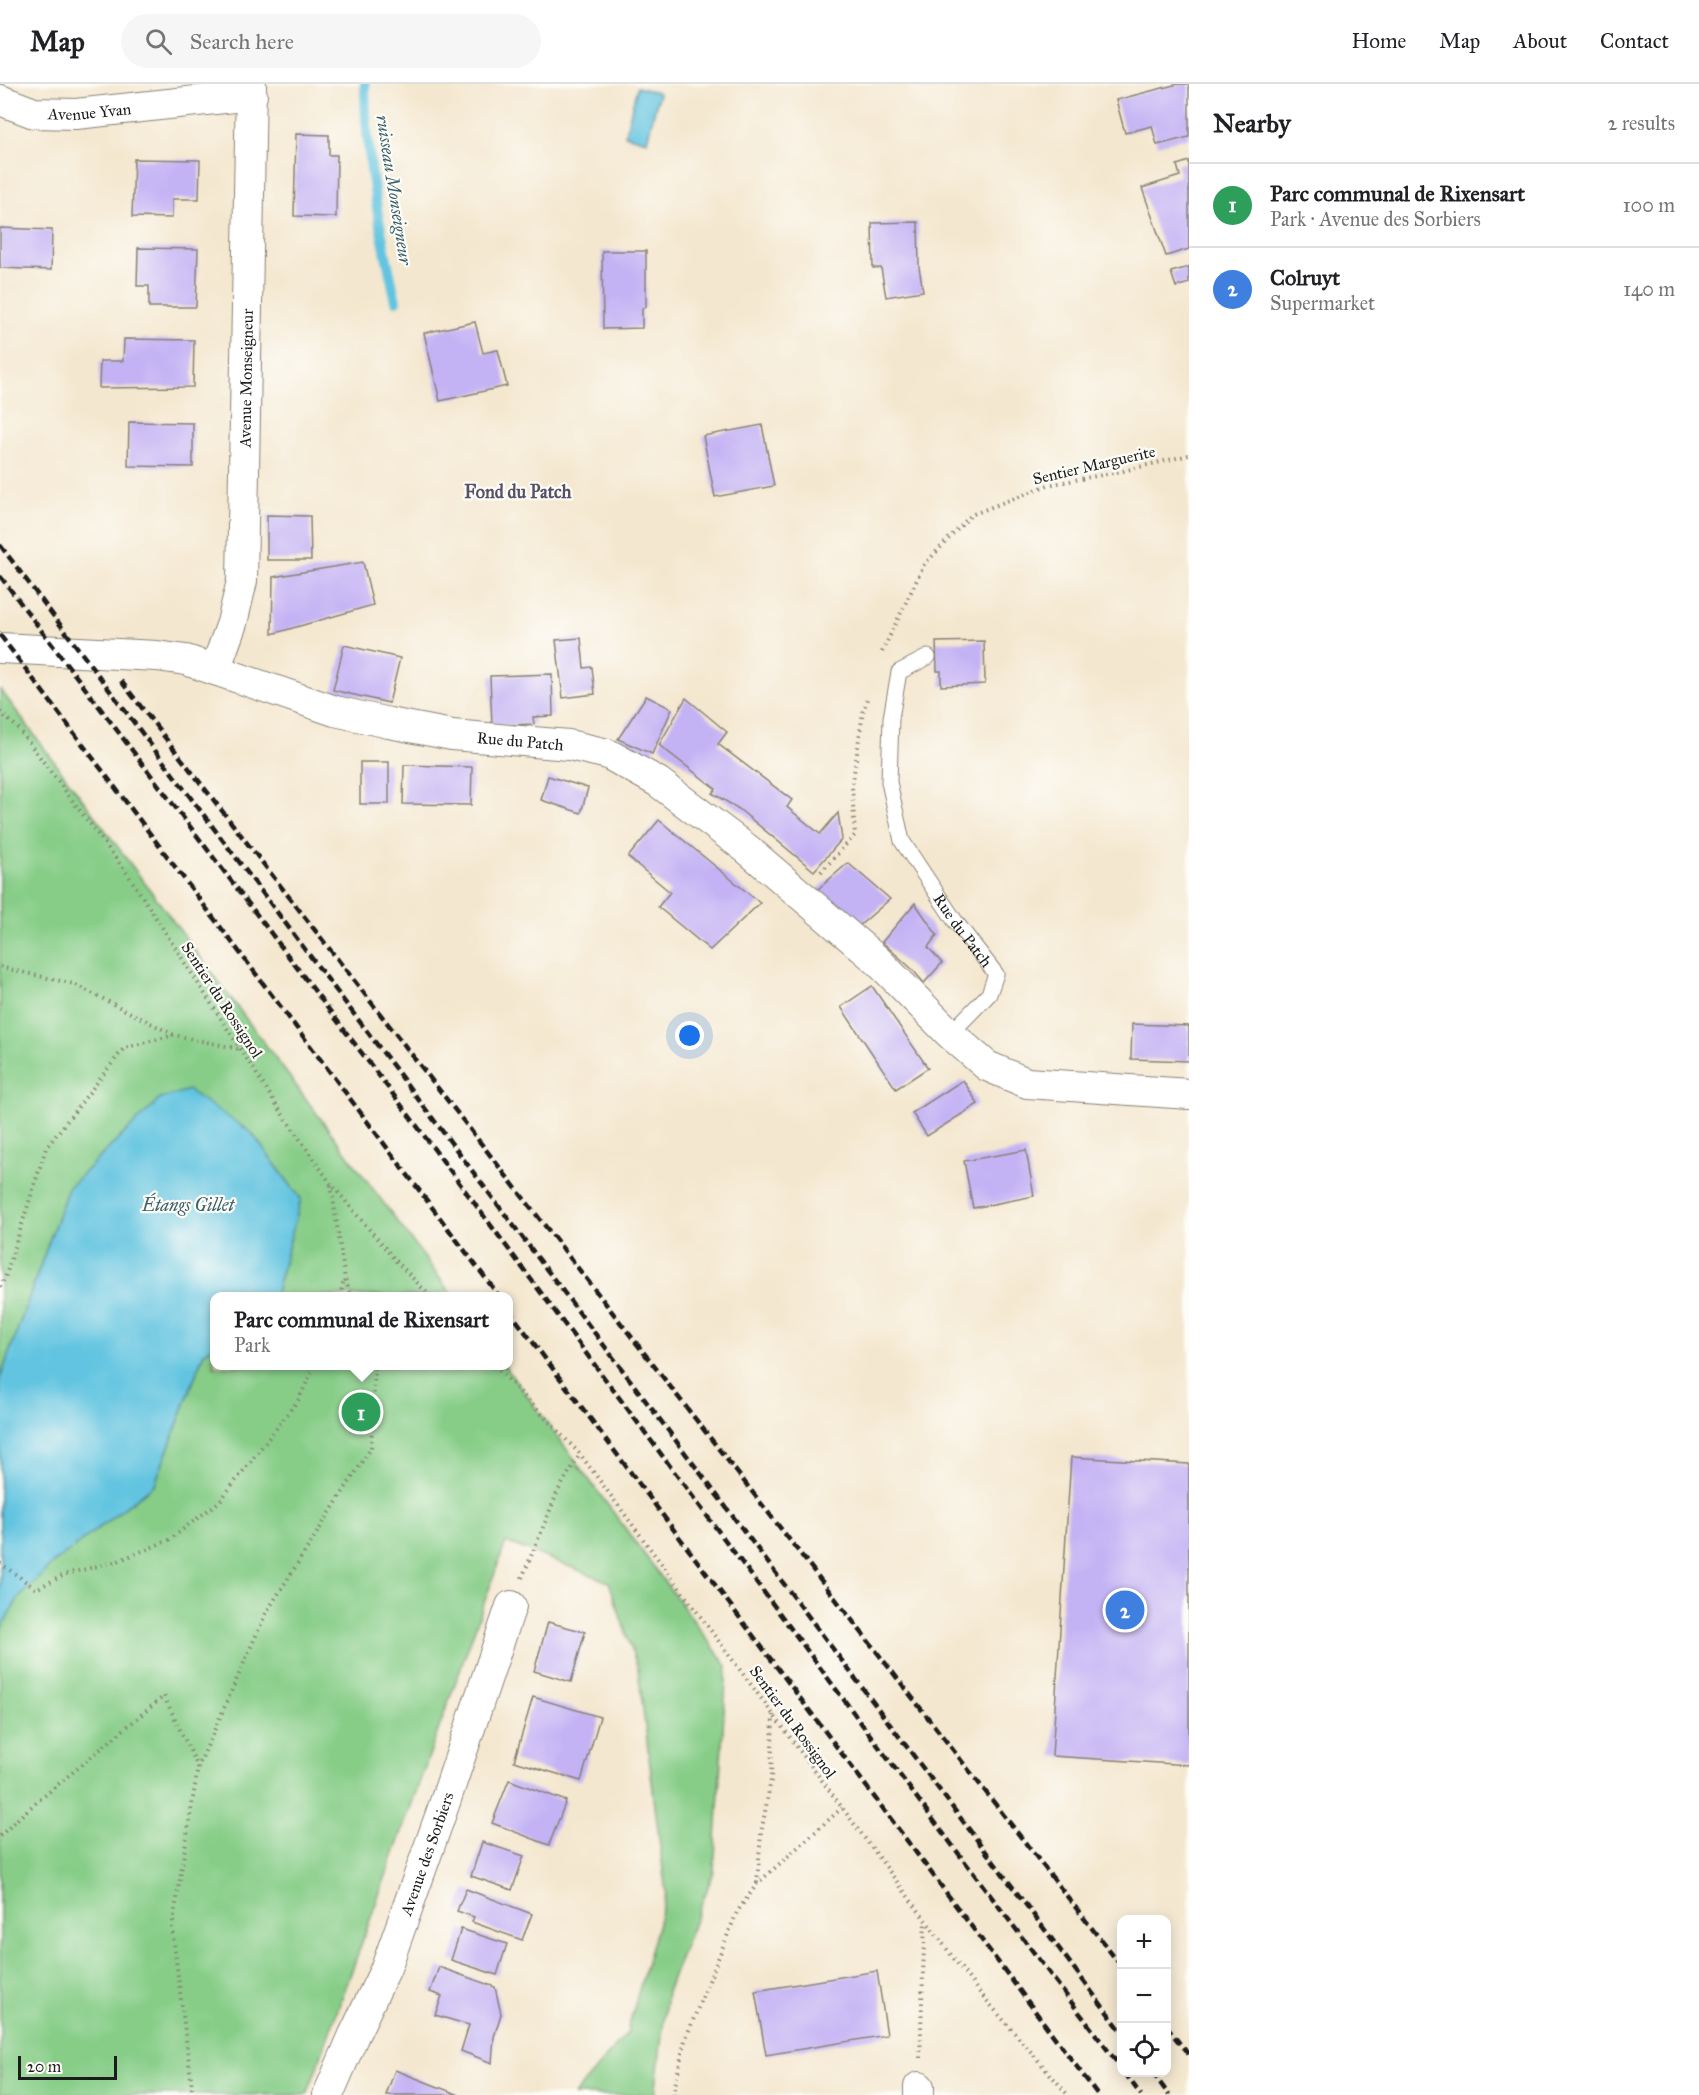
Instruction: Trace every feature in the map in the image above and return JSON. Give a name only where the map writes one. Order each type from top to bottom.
[{"type":"street","name":"Avenue Yvan","points":[[0,100],[34,113],[76,114],[251,90]]},
{"type":"street","name":"Avenue Monseigneur","points":[[215,670],[232,623],[242,581],[251,90]]},
{"type":"street","name":"Rue du Patch","points":[[0,648],[157,656],[186,660],[335,711],[389,723],[452,735],[569,745],[608,753],[658,782],[756,856],[877,960],[950,1034],[987,1066],[1027,1083],[1189,1094]]},
{"type":"street","name":"Avenue des Sorbiers","points":[[328,2095],[386,1968],[511,1606]]},
{"type":"lane","name":"Rue du Patch","points":[[928,657],[899,672],[891,718],[889,782],[902,841],[955,921],[996,974],[989,994],[950,1034]]},
{"type":"path","name":"Sentier Marguerite","points":[[971,515],[1048,484],[1123,471],[1189,455]]},
{"type":"path","name":"Sentier du Rossignol","points":[[0,712],[18,728],[129,876],[240,1050],[331,1184],[425,1292]]},
{"type":"path","points":[[0,967],[74,984],[174,1035],[240,1050]]},
{"type":"path","points":[[0,1287],[6,1275],[46,1148],[124,1048],[174,1035]]},
{"type":"path","points":[[331,1184],[345,1279],[350,1292]]},
{"type":"path","points":[[341,1292],[345,1279]]},
{"type":"path","points":[[0,1563],[36,1589],[66,1574],[118,1561],[168,1540],[220,1501],[299,1399],[312,1370]]},
{"type":"path","points":[[193,2095],[172,1928],[198,1767],[266,1613],[371,1448],[375,1370]]},
{"type":"path","name":"Sentier du Rossignol","points":[[500,1370],[580,1454],[975,1987],[1068,2095]]},
{"type":"path","points":[[511,1606],[558,1491],[580,1454]]},
{"type":"path","points":[[0,1836],[25,1812],[164,1696],[198,1767]]},
{"type":"path","points":[[757,1884],[761,1833],[771,1780],[773,1714]]},
{"type":"path","points":[[674,2095],[685,2040],[737,1912],[757,1884],[842,1808]]},
{"type":"path","points":[[919,2091],[925,1920]]},
{"type":"green space","points":[[0,689],[450,1292],[276,1292],[301,1199],[68,1188],[0,1379]]},
{"type":"green space","points":[[210,1349],[210,1370],[508,1370],[727,1666],[714,1871],[667,1992],[655,2095],[574,2095],[627,2033],[666,1894],[638,1669],[609,1582],[506,1542],[307,2095],[0,2095],[0,1630],[18,1599],[51,1565],[155,1484],[204,1353]]},
{"type":"water","points":[[637,87],[659,93],[647,141],[625,135]]},
{"type":"water","name":"Étangs Gillet","points":[[188,1090],[251,1132],[301,1199],[276,1292],[210,1292],[210,1349],[204,1353],[155,1484],[51,1565],[18,1599],[0,1630],[0,1379],[68,1188],[160,1099]]},
{"type":"building","points":[[1178,84],[1189,84],[1189,137],[1157,145],[1152,126],[1125,133],[1116,100]]},
{"type":"building","points":[[296,134],[329,135],[329,155],[337,155],[336,217],[294,216]]},
{"type":"building","points":[[134,159],[200,160],[199,199],[172,199],[172,218],[132,217]]},
{"type":"building","points":[[1189,161],[1189,249],[1166,256],[1142,188],[1180,176],[1177,165]]},
{"type":"building","points":[[918,222],[919,267],[923,291],[886,297],[881,268],[873,268],[872,223]]},
{"type":"building","points":[[0,228],[52,230],[51,270],[0,268]]},
{"type":"building","points":[[138,248],[198,249],[196,307],[149,307],[149,286],[137,286]]},
{"type":"building","points":[[602,251],[646,251],[646,307],[642,308],[642,328],[603,329]]},
{"type":"building","points":[[1189,267],[1189,283],[1176,287],[1171,272]]},
{"type":"building","points":[[475,322],[483,353],[498,350],[507,386],[440,401],[424,333]]},
{"type":"building","points":[[124,339],[194,340],[193,387],[99,388],[100,361],[123,361]]},
{"type":"building","points":[[129,422],[193,423],[193,467],[128,466]]},
{"type":"building","points":[[762,425],[774,486],[715,497],[703,436]]},
{"type":"building","points":[[267,515],[310,516],[311,560],[267,560]]},
{"type":"building","points":[[363,562],[373,605],[272,634],[273,577]]},
{"type":"building","points":[[581,638],[584,668],[592,667],[595,694],[563,698],[556,640]]},
{"type":"building","points":[[984,641],[985,684],[941,686],[941,671],[937,671],[936,642]]},
{"type":"building","points":[[344,645],[400,658],[389,703],[333,690]]},
{"type":"building","points":[[552,674],[553,716],[533,717],[534,724],[492,726],[490,676]]},
{"type":"building","points":[[646,696],[672,709],[652,754],[618,739]]},
{"type":"building","points":[[686,698],[727,732],[718,744],[792,800],[787,807],[820,834],[838,813],[842,839],[814,871],[739,809],[712,793],[716,789],[659,745]]},
{"type":"building","points":[[360,762],[389,762],[389,804],[360,804]]},
{"type":"building","points":[[404,765],[472,767],[471,805],[403,804]]},
{"type":"building","points":[[548,776],[588,788],[581,813],[541,800]]},
{"type":"building","points":[[659,820],[760,903],[710,950],[658,907],[670,892],[628,857]]},
{"type":"building","points":[[848,863],[890,899],[859,926],[817,890]]},
{"type":"building","points":[[915,903],[937,935],[928,947],[942,963],[924,983],[882,942]]},
{"type":"building","points":[[872,986],[928,1068],[896,1089],[841,1007]]},
{"type":"building","points":[[1132,1024],[1189,1026],[1189,1061],[1131,1059]]},
{"type":"building","points":[[963,1080],[978,1104],[927,1136],[912,1113]]},
{"type":"building","points":[[1026,1150],[1034,1196],[973,1208],[964,1161]]},
{"type":"building","points":[[1071,1457],[1189,1464],[1189,1765],[1052,1756]]},
{"type":"building","points":[[548,1622],[585,1632],[571,1682],[534,1671]]},
{"type":"building","points":[[533,1697],[600,1717],[581,1781],[514,1761]]},
{"type":"building","points":[[509,1780],[566,1801],[549,1845],[492,1823]]},
{"type":"building","points":[[482,1842],[524,1856],[512,1890],[471,1876]]},
{"type":"building","points":[[466,1889],[532,1914],[522,1940],[472,1922],[474,1917],[457,1911]]},
{"type":"building","points":[[461,1929],[507,1944],[497,1975],[451,1960]]},
{"type":"building","points":[[439,1967],[495,1987],[501,2014],[494,2037],[492,2063],[461,2051],[469,2025],[435,2015],[442,1996],[430,1992]]},
{"type":"building","points":[[877,1971],[887,2035],[766,2055],[755,1991]]},
{"type":"building","points":[[395,2070],[459,2095],[386,2095]]},
{"type":"waterway","name":"ruisseau Monseigneur","points":[[365,84],[371,166],[379,220],[396,301]]},
{"type":"railway","points":[[0,545],[1117,2025]]},
{"type":"railway","points":[[0,576],[408,1114],[946,1837],[1117,2062]]},
{"type":"railway","points":[[0,635],[496,1292]]},
{"type":"railway","points":[[121,681],[1117,1961]]},
{"type":"railway","points":[[513,1316],[1098,2095]]},
{"type":"railway","points":[[1171,2032],[1189,2055]]},
{"type":"railway","points":[[1128,2077],[1141,2095]]},
{"type":"railway","points":[[1156,2077],[1169,2095]]},
{"type":"place","name":"Parc communal de Rixensart","points":[[361,1412]]},
{"type":"place","name":"Colruyt","points":[[1125,1610]]},
{"type":"district","name":"Fond du Patch","points":[[518,492]]}]
